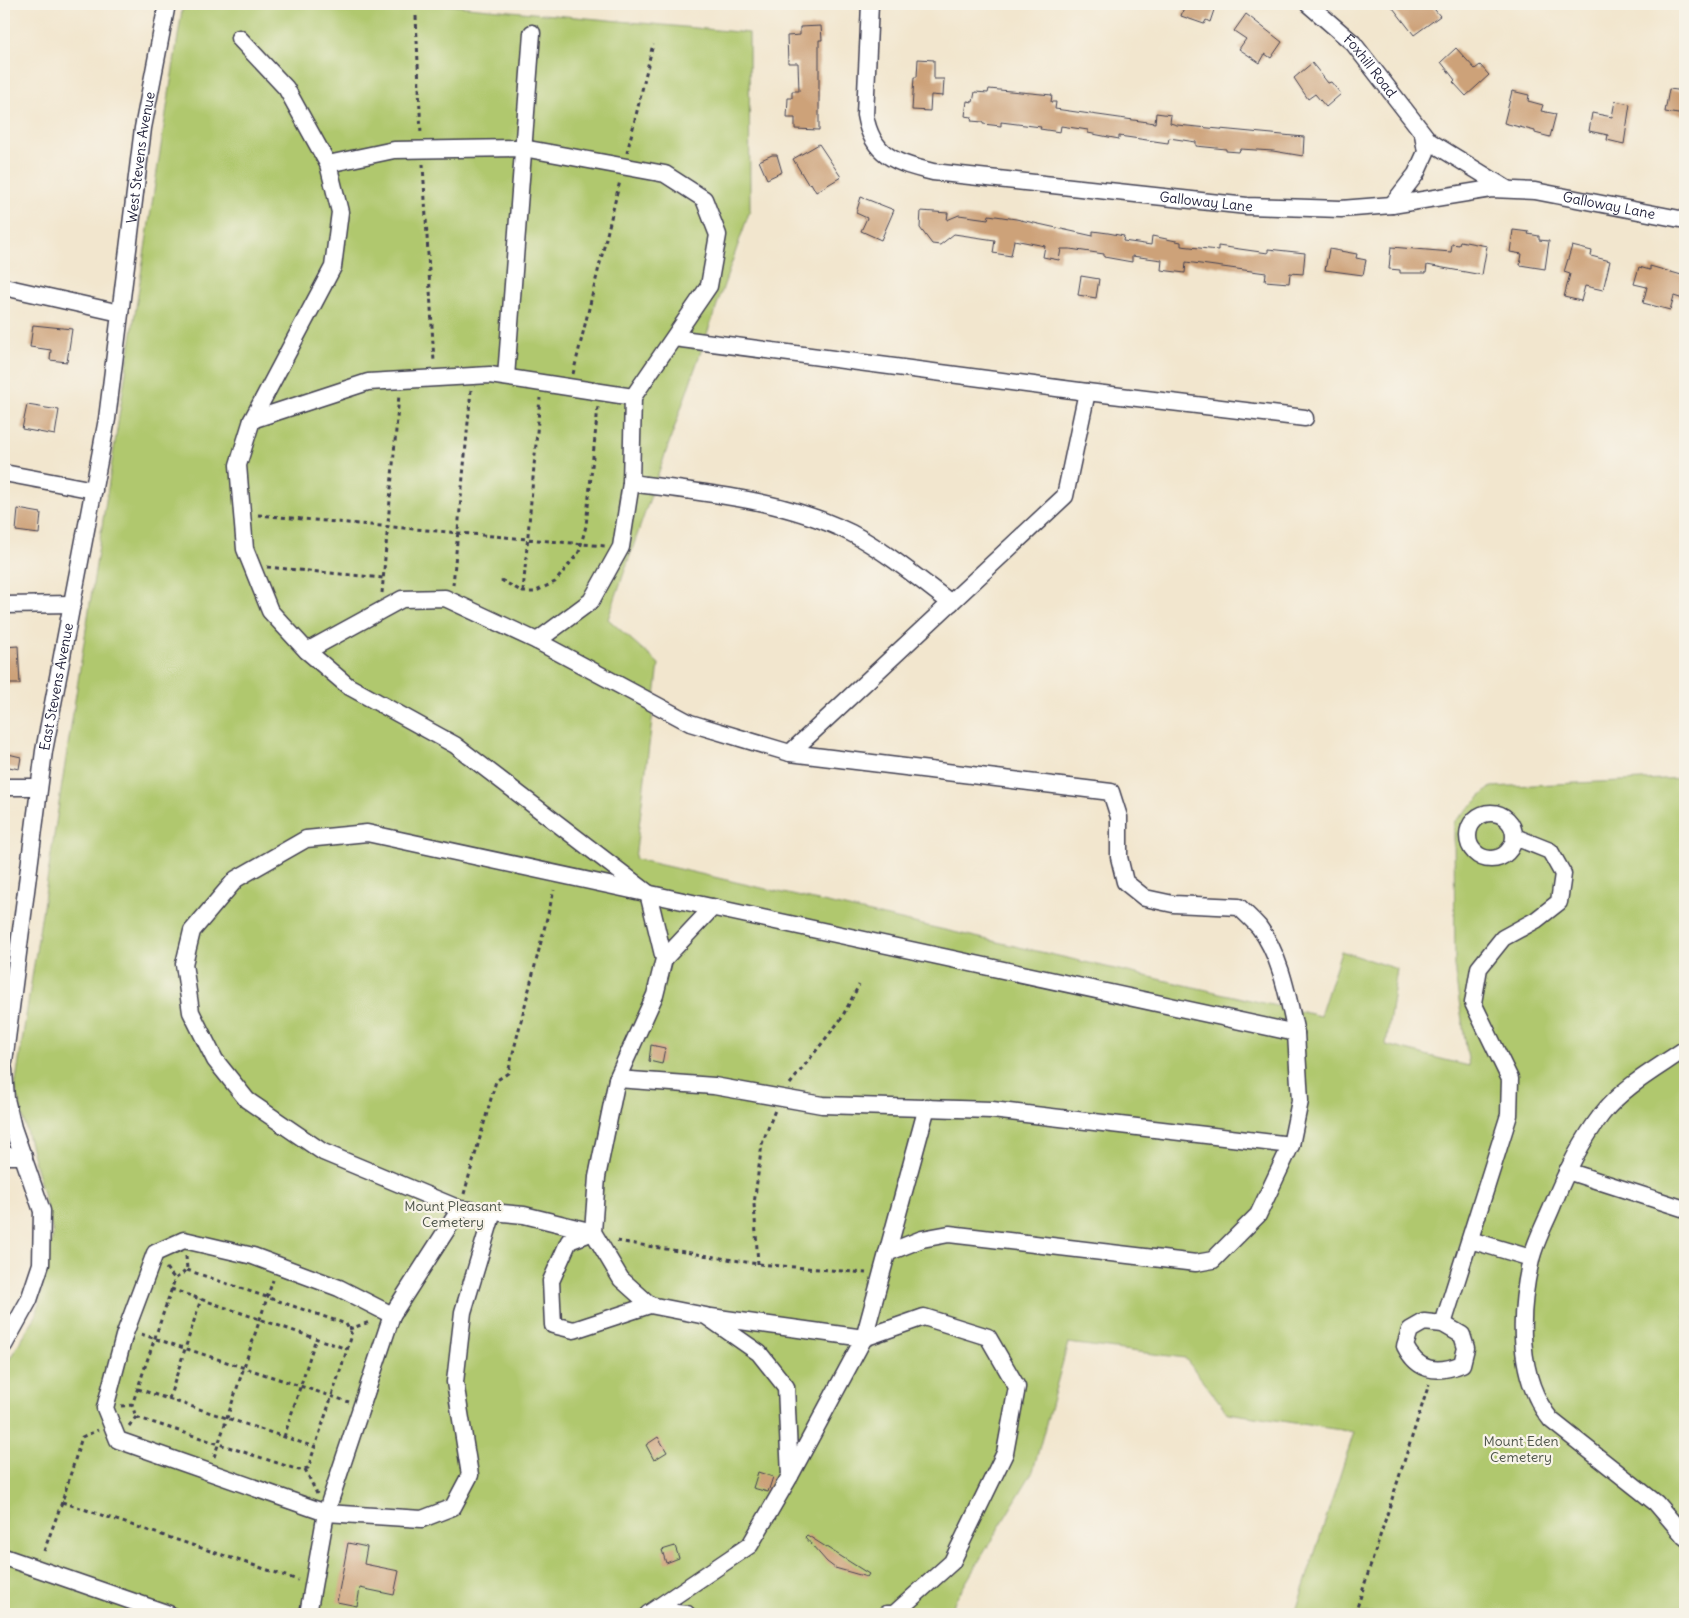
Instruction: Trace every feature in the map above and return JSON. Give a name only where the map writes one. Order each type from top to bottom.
[{"type":"street","name":"West Stevens Avenue","points":[[120,313],[143,128],[167,4]]},
{"type":"street","name":"Galloway Lane","points":[[870,4],[865,115],[867,129],[876,146],[892,160],[933,172],[1246,206],[1341,209],[1392,205],[1491,189],[1507,189],[1535,191],[1685,220]]},
{"type":"street","name":"Foxhill Road","points":[[1308,4],[1353,43],[1429,141],[1507,189]]},
{"type":"street","points":[[506,377],[532,33]]},
{"type":"street","points":[[239,38],[286,88],[328,164],[340,212],[333,267],[252,420],[238,466],[245,549],[270,611],[307,650],[348,686],[455,745],[648,892],[664,959]]},
{"type":"street","points":[[1392,205],[1416,174],[1426,152],[1423,134]]},
{"type":"street","points":[[328,164],[394,150],[523,148],[664,174],[704,199],[718,235],[709,286],[633,397],[632,483],[621,547],[591,601],[537,642]]},
{"type":"street","points":[[4,288],[120,313]]},
{"type":"street","name":"East Stevens Avenue","points":[[4,1062],[10,969],[39,787],[107,419],[120,313]]},
{"type":"street","points":[[674,338],[1087,392],[1305,418]]},
{"type":"street","points":[[252,420],[368,382],[490,374],[633,397]]},
{"type":"street","points":[[790,753],[1065,496],[1087,392]]},
{"type":"street","points":[[4,474],[94,490]]},
{"type":"street","points":[[632,483],[778,506],[813,519],[850,533],[884,554],[951,603]]},
{"type":"street","points":[[307,650],[402,599],[445,598],[537,642],[690,723],[790,753],[1111,792],[1119,817],[1120,858],[1125,882],[1145,898],[1173,904],[1239,907],[1259,927],[1285,984],[1296,1033],[1300,1101],[1291,1145],[1258,1214],[1214,1260],[1196,1263],[949,1234],[922,1239],[887,1253]]},
{"type":"street","points":[[4,605],[73,604]]},
{"type":"street","points":[[4,787],[39,787]]},
{"type":"street","points":[[595,1235],[524,1215],[460,1210],[324,1152],[247,1100],[215,1060],[191,1012],[184,964],[192,931],[236,879],[306,839],[367,833],[1296,1033]]},
{"type":"street","points":[[1443,1324],[1509,1114],[1510,1079],[1473,1003],[1479,968],[1503,938],[1536,920],[1559,902],[1563,874],[1550,851],[1515,838]]},
{"type":"street","points":[[650,1305],[621,1279],[595,1235],[597,1177],[617,1079],[654,995],[664,959],[713,907]]},
{"type":"street","points":[[1685,1049],[1626,1089],[1602,1113],[1579,1148],[1567,1171],[1531,1258],[1524,1301],[1523,1337],[1530,1382],[1539,1405],[1551,1420],[1656,1503],[1680,1528],[1685,1537]]},
{"type":"street","points":[[4,1070],[6,1100],[13,1128],[42,1211],[41,1264],[28,1300],[4,1345]]},
{"type":"street","points":[[617,1079],[714,1086],[822,1105],[992,1110],[1291,1145]]},
{"type":"street","points":[[652,1613],[750,1544],[790,1476],[864,1338],[927,1107]]},
{"type":"street","points":[[4,1156],[24,1156]]},
{"type":"street","points":[[1567,1171],[1685,1209]]},
{"type":"street","points":[[308,1614],[326,1513],[392,1315],[460,1210]]},
{"type":"street","points":[[392,1315],[339,1288],[278,1265],[253,1256],[184,1240],[155,1253],[127,1329],[105,1408],[118,1440],[326,1513],[422,1519],[453,1507],[470,1475],[455,1382],[463,1312],[493,1212]]},
{"type":"street","points":[[595,1235],[569,1241],[550,1281],[553,1325],[574,1330],[650,1305],[706,1316],[864,1338],[924,1317],[988,1337],[1016,1387],[1005,1453],[952,1562],[894,1614],[886,1614]]},
{"type":"street","points":[[1470,1240],[1531,1258]]},
{"type":"street","points":[[706,1316],[759,1353],[786,1387],[790,1476]]},
{"type":"street","points":[[1424,1322],[1443,1324],[1462,1335],[1466,1348],[1462,1364],[1446,1371],[1434,1369],[1412,1360],[1405,1346],[1410,1330],[1424,1322]]},
{"type":"street","points":[[4,1557],[169,1614]]},
{"type":"street","points":[[652,1613],[686,1614]]},
{"type":"path","points":[[416,16],[435,378]]},
{"type":"path","points":[[570,387],[652,44]]},
{"type":"path","points":[[452,601],[472,376]]},
{"type":"path","points":[[380,611],[400,380]]},
{"type":"path","points":[[523,592],[541,383]]},
{"type":"path","points":[[501,580],[523,592],[534,592],[555,582],[579,552],[586,526],[599,392]]},
{"type":"path","points":[[242,513],[621,547]]},
{"type":"path","points":[[252,565],[384,578]]},
{"type":"path","points":[[460,1210],[496,1081],[508,1072],[558,873]]},
{"type":"path","points":[[758,1264],[754,1204],[762,1144],[780,1098],[841,1018],[859,985]]},
{"type":"path","points":[[595,1235],[758,1264],[881,1274]]},
{"type":"path","points":[[209,1472],[278,1265]]},
{"type":"path","points":[[187,1270],[268,1297],[346,1324],[352,1334],[308,1468],[299,1470],[136,1417],[132,1405],[175,1279],[187,1270]]},
{"type":"path","points":[[171,1289],[348,1349]]},
{"type":"path","points":[[169,1399],[201,1299]]},
{"type":"path","points":[[127,1329],[361,1406]]},
{"type":"path","points":[[284,1437],[316,1338]]},
{"type":"path","points":[[1355,1614],[1434,1369]]},
{"type":"path","points":[[138,1389],[315,1448]]},
{"type":"path","points":[[44,1550],[62,1502],[82,1437],[112,1424]]},
{"type":"path","points":[[62,1502],[313,1585]]},
{"type":"green space","name":"Mount Pleasant Cemetery","points":[[183,4],[435,4],[749,33],[750,210],[608,619],[659,664],[635,859],[1320,1016],[1341,951],[1397,969],[1386,1045],[1469,1066],[1455,974],[1454,822],[1491,787],[1685,778],[1685,1614],[1295,1614],[1354,1432],[1228,1413],[1185,1358],[1068,1343],[1033,1471],[947,1614],[4,1614],[4,1368],[37,1314],[53,1233],[15,1087]]},
{"type":"building","points":[[1185,4],[1216,4],[1210,22],[1206,20],[1204,24],[1181,16]]},
{"type":"building","points":[[1390,4],[1430,4],[1440,16],[1414,35]]},
{"type":"building","points":[[1246,14],[1282,42],[1271,58],[1265,54],[1260,63],[1239,49],[1246,39],[1234,31]]},
{"type":"building","points":[[821,26],[822,40],[819,40],[819,130],[795,129],[795,118],[787,118],[788,98],[792,98],[792,91],[799,91],[798,63],[788,63],[787,36],[800,35],[800,27]]},
{"type":"building","points":[[1456,48],[1475,69],[1480,65],[1489,75],[1466,96],[1453,82],[1455,80],[1441,62]]},
{"type":"building","points":[[918,59],[934,60],[934,79],[944,79],[943,96],[931,95],[930,111],[912,110],[914,77],[917,77]]},
{"type":"building","points":[[1312,63],[1328,83],[1331,82],[1341,94],[1326,107],[1315,94],[1308,99],[1294,78]]},
{"type":"building","points":[[989,89],[1052,95],[1051,102],[1056,102],[1055,109],[1155,123],[1156,113],[1171,115],[1170,123],[1177,125],[1304,137],[1303,156],[1273,151],[1240,149],[1239,152],[1226,151],[1226,149],[1196,146],[1196,142],[1169,138],[1168,143],[1119,136],[1119,139],[1088,133],[1088,130],[1061,126],[1060,132],[1040,129],[1041,127],[1001,122],[1001,126],[971,121],[972,117],[965,116],[967,101],[973,102],[975,92],[988,93]]},
{"type":"building","points":[[1669,89],[1685,91],[1685,115],[1665,112]]},
{"type":"building","points":[[1512,91],[1529,95],[1528,101],[1543,105],[1541,111],[1556,114],[1550,137],[1504,123]]},
{"type":"building","points":[[1615,101],[1630,104],[1624,144],[1607,140],[1608,135],[1589,131],[1592,113],[1612,117]]},
{"type":"building","points":[[819,144],[841,177],[816,192],[811,183],[808,184],[793,159]]},
{"type":"building","points":[[772,155],[777,155],[782,172],[767,179],[759,161]]},
{"type":"building","points":[[861,197],[894,210],[881,240],[861,231],[867,218],[856,213]]},
{"type":"building","points":[[921,211],[948,213],[947,220],[959,215],[988,219],[989,215],[1093,236],[1093,231],[1108,233],[1124,236],[1123,241],[1151,245],[1152,236],[1181,242],[1181,246],[1218,250],[1218,246],[1268,253],[1268,249],[1305,253],[1303,274],[1290,273],[1289,283],[1265,281],[1266,273],[1186,262],[1185,273],[1161,270],[1162,260],[1132,256],[1132,262],[1104,257],[1104,254],[1070,249],[1061,249],[1059,260],[1043,257],[1045,246],[1014,240],[1011,256],[993,253],[995,240],[954,234],[940,245],[932,244],[920,228]]},
{"type":"building","points":[[1513,230],[1529,232],[1528,234],[1539,236],[1539,240],[1549,241],[1545,269],[1520,265],[1522,254],[1510,252]]},
{"type":"building","points":[[1460,241],[1487,246],[1482,275],[1427,265],[1426,273],[1400,273],[1400,270],[1389,269],[1391,247],[1451,252],[1452,244],[1459,245]]},
{"type":"building","points":[[1572,246],[1592,251],[1591,256],[1610,261],[1603,290],[1585,286],[1581,301],[1564,297],[1570,274],[1564,272]]},
{"type":"building","points":[[1329,249],[1357,254],[1356,258],[1366,260],[1363,275],[1325,270]]},
{"type":"building","points":[[1650,266],[1685,276],[1683,299],[1674,296],[1670,310],[1643,303],[1647,287],[1634,284],[1639,267],[1650,270]]},
{"type":"building","points":[[1081,276],[1099,279],[1096,298],[1078,295]]},
{"type":"building","points":[[33,325],[72,329],[67,362],[50,360],[51,350],[30,347]]},
{"type":"building","points":[[27,405],[59,410],[55,435],[22,429]]},
{"type":"building","points":[[18,509],[41,513],[39,534],[16,531]]},
{"type":"building","points":[[18,646],[20,684],[4,684],[4,647]]},
{"type":"building","points":[[4,753],[21,757],[19,769],[4,766]]},
{"type":"building","points":[[651,1045],[665,1048],[662,1064],[649,1061]]},
{"type":"building","points":[[658,1437],[667,1452],[654,1460],[646,1445]]},
{"type":"building","points":[[758,1472],[773,1477],[768,1492],[753,1488]]},
{"type":"building","points":[[807,1535],[869,1574],[867,1577],[835,1568],[827,1562],[805,1537]]},
{"type":"building","points":[[348,1543],[367,1547],[364,1564],[399,1571],[394,1595],[360,1588],[357,1606],[337,1602]]},
{"type":"building","points":[[675,1546],[679,1558],[666,1563],[662,1550]]},
{"type":"park label","name":"Mount Eden Cemetery","points":[[1521,1449]]}]
